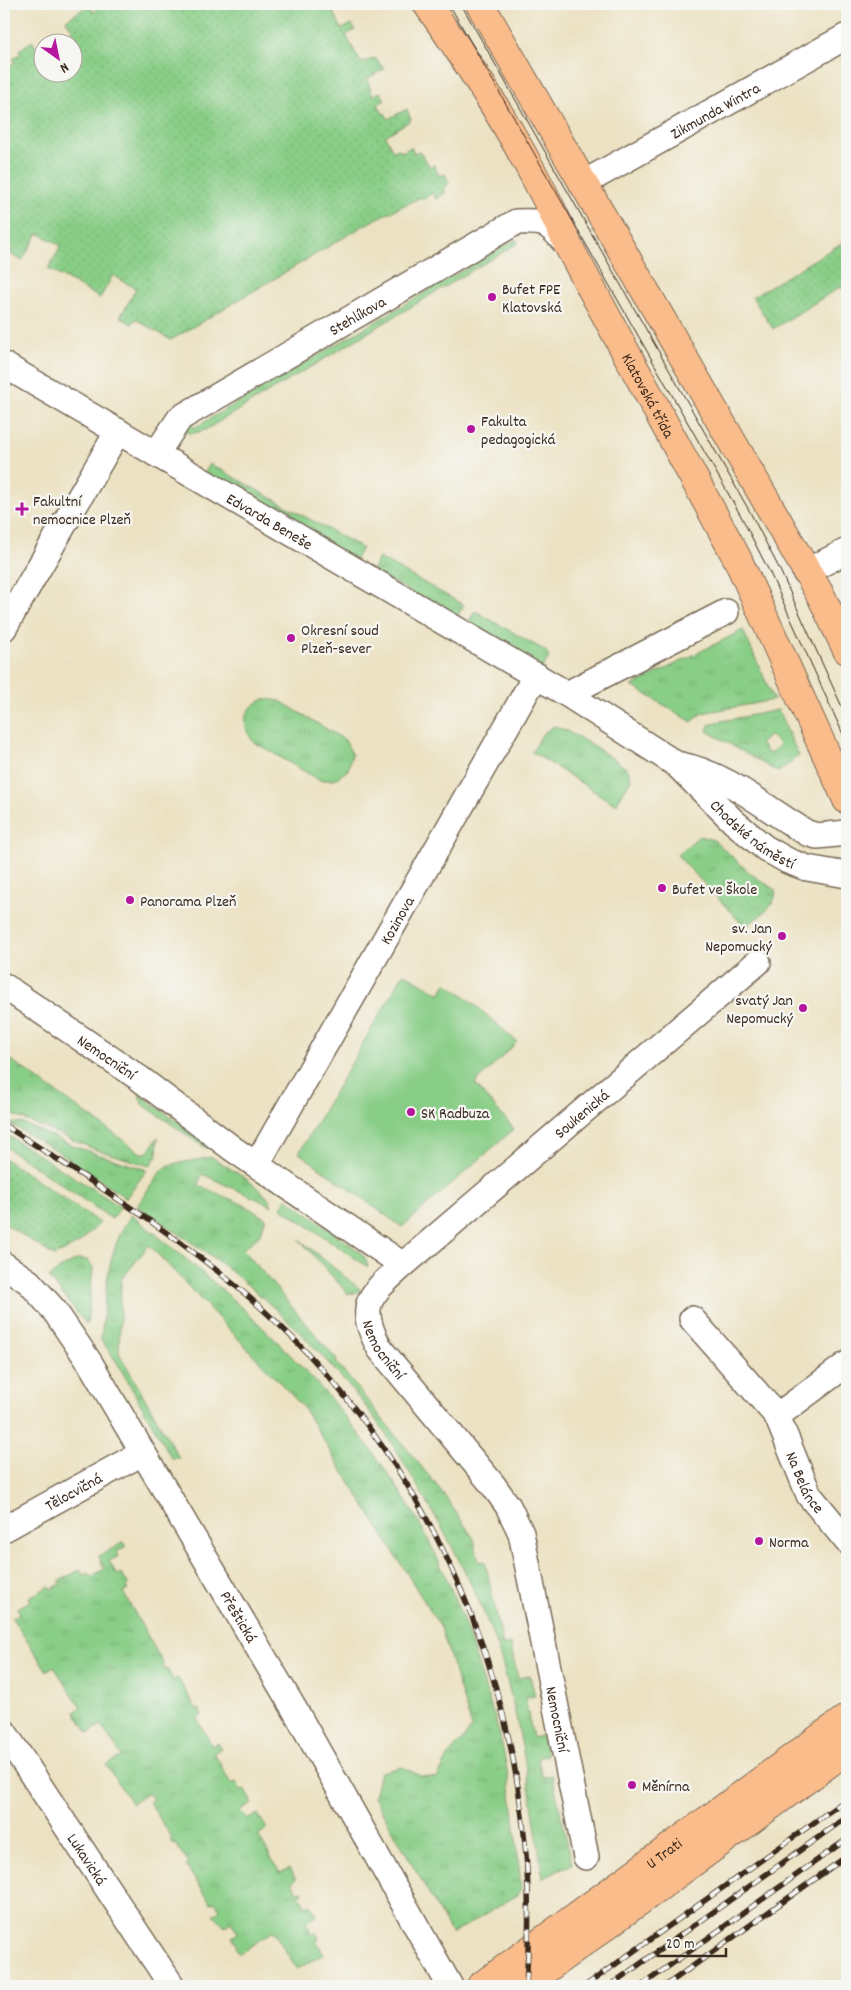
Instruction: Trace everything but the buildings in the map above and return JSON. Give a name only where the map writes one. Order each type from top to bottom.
[{"type":"main road","name":"Klatovská třída","points":[[427,4],[471,66],[549,203],[568,247],[737,558],[847,800]]},
{"type":"main road","points":[[480,4],[831,615],[847,650]]},
{"type":"main road","name":"U Trati","points":[[481,1986],[847,1718]]},
{"type":"main road","name":"U Trati","points":[[523,1986],[847,1750]]},
{"type":"street","name":"Zikmunda Wintra","points":[[582,184],[847,36]]},
{"type":"street","name":"Stehlíkova","points":[[156,454],[180,418],[516,222],[544,223],[552,226],[568,247]]},
{"type":"street","name":"Edvarda Beneše","points":[[4,365],[536,675]]},
{"type":"street","points":[[4,628],[118,431]]},
{"type":"street","points":[[805,572],[847,550]]},
{"type":"street","points":[[567,694],[726,612]]},
{"type":"street","name":"Chodské náměstí","points":[[536,675],[676,764],[734,822],[765,848],[788,861],[807,868],[847,875]]},
{"type":"street","name":"Kozinova","points":[[257,1164],[536,675]]},
{"type":"street","name":"Chodské náměstí","points":[[676,764],[705,771],[728,782],[807,833],[818,836],[847,833]]},
{"type":"street","name":"Soukenická","points":[[403,1265],[758,962]]},
{"type":"street","name":"Nemocniční","points":[[4,986],[139,1078],[257,1164],[403,1265],[376,1289],[367,1307],[372,1333],[380,1349],[493,1485],[508,1506],[520,1533],[586,1857]]},
{"type":"street","name":"Přeštická","points":[[4,1265],[29,1282],[54,1310],[90,1363],[296,1712],[450,1986]]},
{"type":"street","name":"Na Belánce","points":[[692,1319],[777,1416],[809,1495],[847,1541]]},
{"type":"street","points":[[777,1416],[847,1364]]},
{"type":"street","name":"Tělocvičná","points":[[4,1530],[142,1453]]},
{"type":"street","name":"Lukavická","points":[[4,1732],[172,1986]]},
{"type":"green space","points":[[103,4],[336,4],[337,6],[332,10],[342,29],[352,24],[355,30],[346,35],[361,63],[375,58],[384,69],[367,79],[373,96],[380,92],[385,100],[378,104],[383,114],[385,113],[388,119],[407,109],[411,120],[385,136],[393,151],[399,149],[402,152],[411,147],[414,153],[419,151],[430,167],[434,165],[439,176],[445,174],[449,183],[445,188],[445,193],[436,199],[432,193],[423,200],[421,197],[370,222],[171,340],[135,319],[132,324],[120,317],[136,289],[113,275],[100,298],[48,269],[61,246],[38,233],[22,261],[9,253],[12,248],[4,243],[4,69],[15,62],[13,59],[21,53],[19,50],[32,41],[32,82],[82,82],[82,32],[73,32],[66,20],[89,5],[94,12]]},
{"type":"green space","points":[[516,239],[518,243],[205,430],[191,434],[182,430],[190,422],[194,428]]},
{"type":"green space","points":[[847,240],[847,292],[840,287],[773,329],[752,297]]},
{"type":"green space","points":[[210,464],[362,548],[355,561],[204,474]]},
{"type":"green space","points":[[379,558],[464,605],[456,618],[372,570]]},
{"type":"green space","points":[[475,611],[546,651],[549,658],[542,668],[467,624]]},
{"type":"green space","points":[[743,630],[774,700],[702,713],[692,722],[632,686]]},
{"type":"green space","points":[[265,699],[280,701],[345,740],[352,754],[348,770],[334,780],[319,780],[254,742],[246,730],[246,717],[252,706]]},
{"type":"green space","points":[[778,710],[799,756],[778,772],[707,731],[709,725]],"holes":[[[770,735],[780,745],[769,754],[760,744]]]},
{"type":"green space","points":[[554,726],[592,745],[628,770],[631,779],[616,805],[532,752],[543,733]]},
{"type":"green space","points":[[699,836],[714,840],[750,873],[775,890],[774,901],[770,906],[745,927],[677,855]]},
{"type":"green space","name":"SK Radbuza","points":[[404,973],[440,994],[446,983],[465,996],[517,1042],[475,1084],[514,1129],[402,1227],[299,1153]]},
{"type":"green space","points":[[4,1055],[141,1153],[147,1153],[158,1137],[157,1155],[150,1166],[94,1149],[4,1111]]},
{"type":"green space","points":[[139,1094],[213,1146],[206,1148],[142,1104]]},
{"type":"green space","points":[[10,1124],[24,1124],[76,1147],[147,1170],[126,1198],[54,1149]]},
{"type":"green space","points":[[4,1133],[121,1207],[112,1219],[4,1146]]},
{"type":"green space","points":[[212,1157],[237,1172],[255,1186],[269,1199],[272,1206],[202,1174],[198,1185],[244,1205],[266,1218],[259,1236],[243,1249],[337,1360],[336,1362],[442,1492],[474,1539],[479,1562],[485,1561],[503,1645],[510,1644],[518,1678],[530,1676],[535,1696],[525,1698],[533,1738],[543,1735],[547,1755],[538,1758],[542,1777],[552,1775],[572,1864],[543,1879],[523,1750],[512,1699],[499,1653],[484,1613],[456,1554],[401,1458],[373,1415],[321,1354],[291,1324],[260,1295],[218,1262],[137,1206],[161,1171],[169,1165]]},
{"type":"green space","points":[[4,1158],[100,1223],[78,1244],[54,1256],[4,1223]]},
{"type":"green space","points":[[286,1198],[360,1252],[366,1259],[368,1267],[281,1208]]},
{"type":"green space","points":[[131,1215],[172,1247],[250,1315],[322,1389],[386,1470],[425,1533],[444,1573],[468,1636],[501,1742],[511,1795],[521,1889],[516,1896],[452,1934],[374,1797],[380,1772],[403,1767],[420,1776],[437,1778],[449,1755],[472,1728],[441,1628],[302,1406],[149,1245],[121,1280],[119,1353],[179,1458],[172,1459],[116,1361],[101,1340],[111,1259],[122,1229]]},
{"type":"green space","points":[[299,1239],[361,1290],[348,1294]]},
{"type":"green space","points":[[79,1259],[88,1260],[93,1268],[87,1325],[49,1278],[61,1268]]},
{"type":"green space","points":[[124,1542],[126,1546],[117,1552],[119,1556],[109,1561],[117,1575],[121,1573],[129,1585],[126,1587],[128,1590],[123,1592],[165,1670],[167,1669],[173,1680],[178,1678],[196,1709],[199,1709],[202,1715],[197,1719],[212,1746],[218,1743],[221,1748],[214,1753],[231,1784],[236,1782],[241,1790],[244,1789],[252,1803],[240,1810],[247,1820],[258,1814],[267,1829],[258,1835],[280,1873],[290,1868],[296,1879],[292,1882],[298,1892],[302,1891],[303,1893],[299,1895],[306,1906],[311,1904],[317,1915],[306,1922],[313,1934],[316,1933],[319,1939],[316,1941],[324,1954],[297,1969],[273,1931],[239,1954],[235,1947],[237,1945],[232,1937],[238,1933],[231,1922],[225,1926],[213,1915],[220,1910],[215,1901],[211,1903],[186,1866],[189,1864],[176,1844],[173,1845],[170,1840],[172,1838],[149,1802],[153,1799],[148,1793],[132,1804],[106,1765],[122,1756],[101,1725],[88,1733],[75,1712],[81,1707],[54,1667],[47,1671],[12,1618],[20,1613],[17,1608],[31,1601],[29,1597],[50,1586],[51,1589],[61,1584],[59,1581],[80,1570],[83,1575],[89,1573],[91,1577],[104,1569],[99,1556]]},
{"type":"tram line","points":[[449,4],[741,516],[770,573],[847,743]]},
{"type":"tram line","points":[[461,4],[750,512],[779,568],[847,718]]},
{"type":"railway","points":[[4,1125],[166,1232],[258,1305],[325,1373],[383,1448],[432,1529],[471,1614],[500,1704],[519,1796],[528,1891],[526,1986]]},
{"type":"railway","points":[[585,1986],[847,1799]]},
{"type":"railway","points":[[609,1986],[847,1817]]},
{"type":"railway","points":[[641,1986],[847,1839]]},
{"type":"railway","points":[[665,1986],[847,1856]]},
{"type":"place","name":"Bufet FPE Klatovská","points":[[492,297]]},
{"type":"place","name":"Fakulta pedagogická","points":[[471,429]]},
{"type":"place","name":"Fakultní nemocnice Plzeň","points":[[22,509]]},
{"type":"place","name":"Okresní soud Plzeň-sever","points":[[291,638]]},
{"type":"place","name":"Bufet ve Škole","points":[[662,888]]},
{"type":"place","name":"Panorama Plzeň","points":[[130,900]]},
{"type":"place","name":"sv. Jan Nepomucký","points":[[782,936]]},
{"type":"place","name":"svatý Jan Nepomucký","points":[[803,1008]]},
{"type":"place","name":"SK Radbuza","points":[[411,1112]]},
{"type":"place","name":"Norma","points":[[759,1541]]},
{"type":"place","name":"Měnírna","points":[[632,1785]]}]
